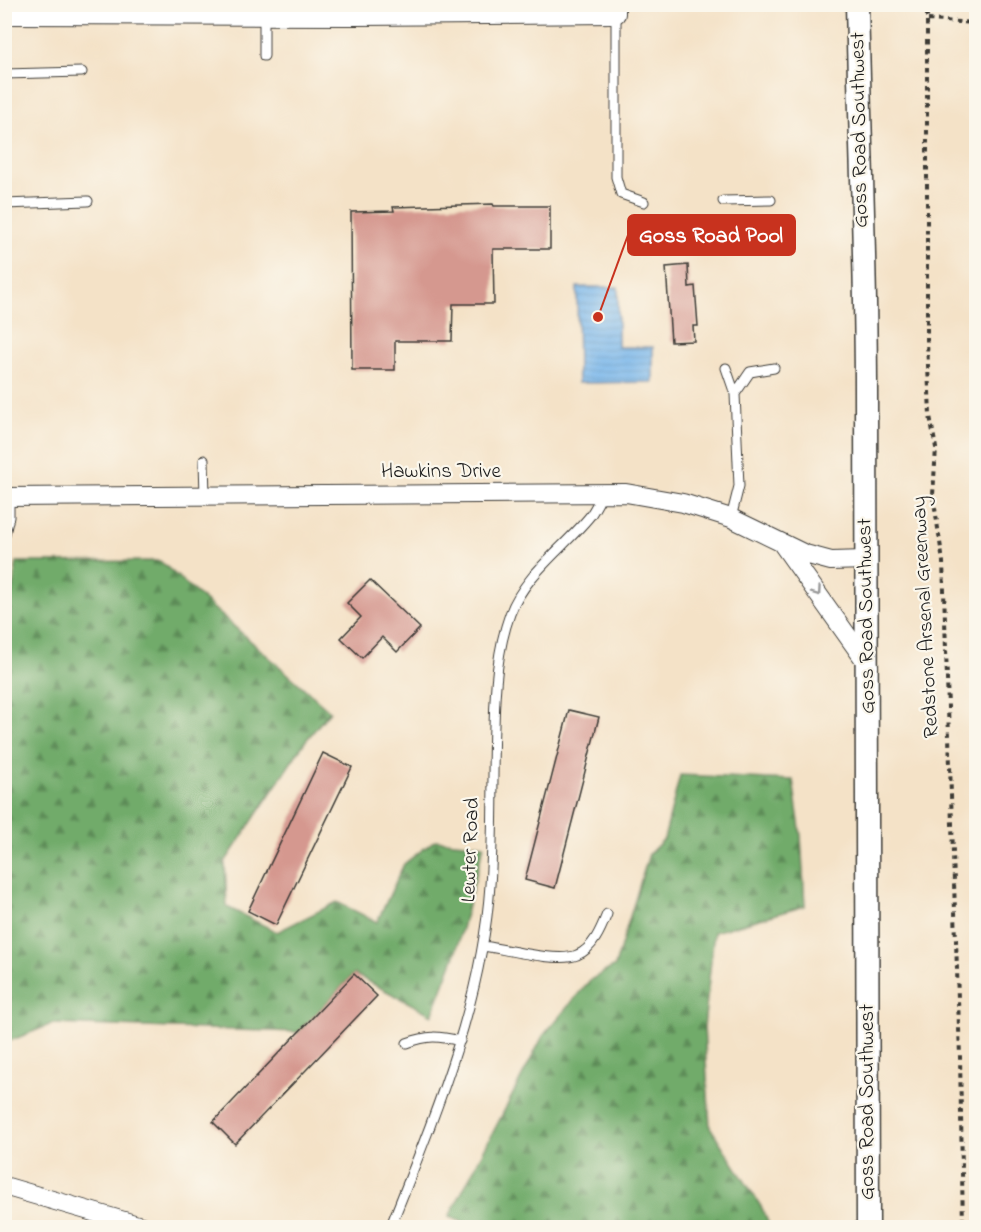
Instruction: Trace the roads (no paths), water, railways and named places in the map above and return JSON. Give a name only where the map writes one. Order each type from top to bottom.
[{"type":"street","name":"Goss Road Southwest","points":[[858,4],[869,666],[868,1227]]},
{"type":"street","points":[[4,15],[264,16],[616,9]]},
{"type":"street","name":"Hawkins Drive","points":[[7,497],[626,493],[683,503],[731,518],[805,554],[831,561],[866,560]]},
{"type":"street","points":[[783,544],[869,666]]},
{"type":"street","points":[[4,1186],[148,1227]]},
{"type":"lane","points":[[616,9],[616,177],[621,194],[644,202]]},
{"type":"lane","points":[[264,16],[264,56]]},
{"type":"lane","points":[[4,74],[82,72]]},
{"type":"lane","points":[[4,204],[88,201]]},
{"type":"lane","points":[[723,201],[771,201]]},
{"type":"lane","points":[[726,368],[735,394],[738,486],[731,518]]},
{"type":"lane","points":[[735,394],[750,372],[774,368]]},
{"type":"lane","points":[[204,460],[204,496]]},
{"type":"lane","name":"Lewter Road","points":[[390,1227],[423,1146],[460,1041],[483,946],[490,885],[494,734],[499,655],[511,613],[531,580],[590,516],[604,493]]},
{"type":"lane","points":[[4,538],[9,517],[7,497]]},
{"type":"lane","points":[[483,946],[562,958],[578,955],[588,948],[599,934],[607,914]]},
{"type":"lane","points":[[407,1043],[424,1036],[439,1036],[460,1041]]},
{"type":"water","points":[[577,287],[618,287],[618,347],[653,347],[653,382],[578,383]]},
{"type":"place","name":"Goss Road Pool","points":[[598,317]]}]
